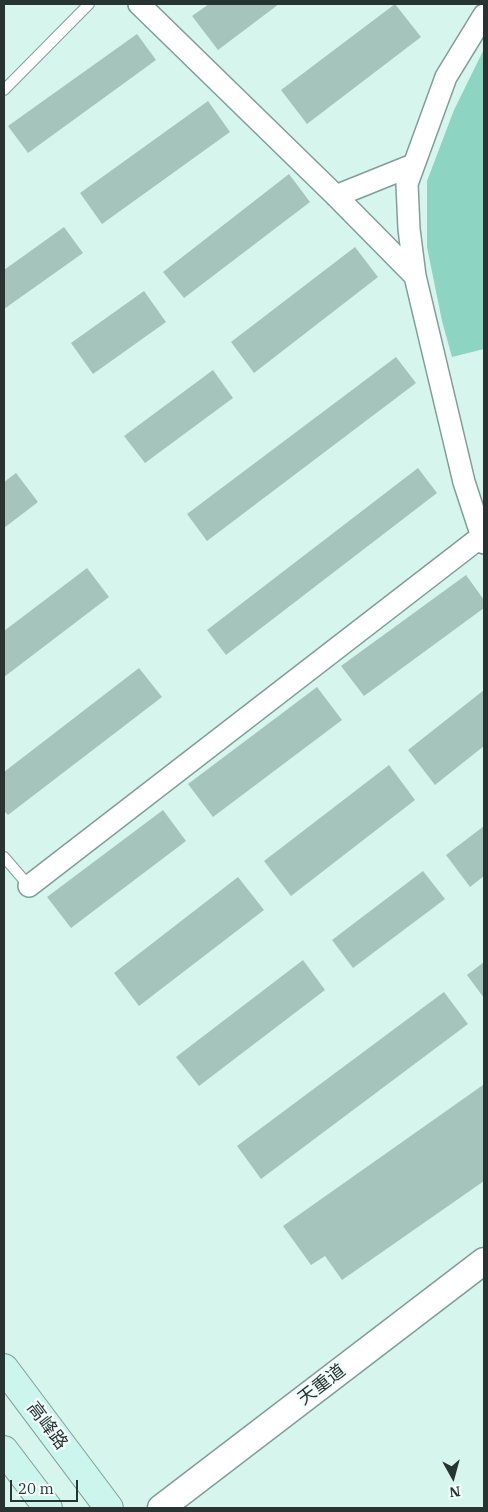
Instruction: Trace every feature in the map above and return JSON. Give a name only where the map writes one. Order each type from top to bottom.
[{"type":"main road","name":"高峰路","points":[[4,1368],[109,1508]]},
{"type":"main road","points":[[4,1450],[48,1508]]},
{"type":"street","points":[[139,4],[336,196],[415,276]]},
{"type":"street","points":[[28,886],[483,540],[464,482],[415,276],[409,229],[407,184],[446,77],[484,15]]},
{"type":"street","points":[[336,196],[414,165]]},
{"type":"street","name":"天重道","points":[[161,1508],[484,1261]]},
{"type":"lane","points":[[4,90],[89,4]]},
{"type":"lane","points":[[4,857],[28,886]]},
{"type":"green space","points":[[484,49],[484,349],[452,357],[442,321],[427,247],[427,181],[454,110]]},
{"type":"building","points":[[209,4],[279,4],[218,50],[192,16]]},
{"type":"building","points":[[395,4],[421,37],[307,124],[281,90]]},
{"type":"building","points":[[137,34],[156,60],[28,153],[8,126]]},
{"type":"building","points":[[208,101],[230,132],[102,224],[80,193]]},
{"type":"building","points":[[289,174],[310,202],[184,298],[163,272]]},
{"type":"building","points":[[64,227],[83,253],[4,309],[4,270]]},
{"type":"building","points":[[355,247],[378,277],[254,373],[231,342]]},
{"type":"building","points":[[144,291],[166,322],[93,374],[71,343]]},
{"type":"building","points":[[396,357],[416,383],[207,541],[187,514]]},
{"type":"building","points":[[213,370],[233,398],[145,463],[124,436]]},
{"type":"building","points":[[418,468],[437,493],[226,655],[207,630]]},
{"type":"building","points":[[16,473],[38,502],[4,528],[4,482]]},
{"type":"building","points":[[87,568],[109,597],[4,677],[4,631]]},
{"type":"building","points":[[466,575],[484,600],[484,608],[364,696],[341,666]]},
{"type":"building","points":[[139,668],[162,697],[8,815],[4,811],[4,772]]},
{"type":"building","points":[[317,687],[342,720],[213,817],[188,784]]},
{"type":"building","points":[[484,690],[484,746],[435,785],[408,750]]},
{"type":"building","points":[[389,765],[415,800],[291,896],[264,861]]},
{"type":"building","points":[[163,810],[186,841],[71,928],[47,897]]},
{"type":"building","points":[[484,826],[484,876],[470,887],[446,855]]},
{"type":"building","points":[[423,871],[445,899],[353,968],[332,940]]},
{"type":"building","points":[[238,877],[264,910],[139,1006],[114,973]]},
{"type":"building","points":[[303,960],[325,990],[199,1086],[176,1057]]},
{"type":"building","points":[[484,962],[484,998],[467,975]]},
{"type":"building","points":[[444,992],[468,1024],[261,1179],[237,1146]]},
{"type":"building","points":[[483,1085],[484,1181],[342,1280],[325,1256],[311,1265],[283,1226]]}]
